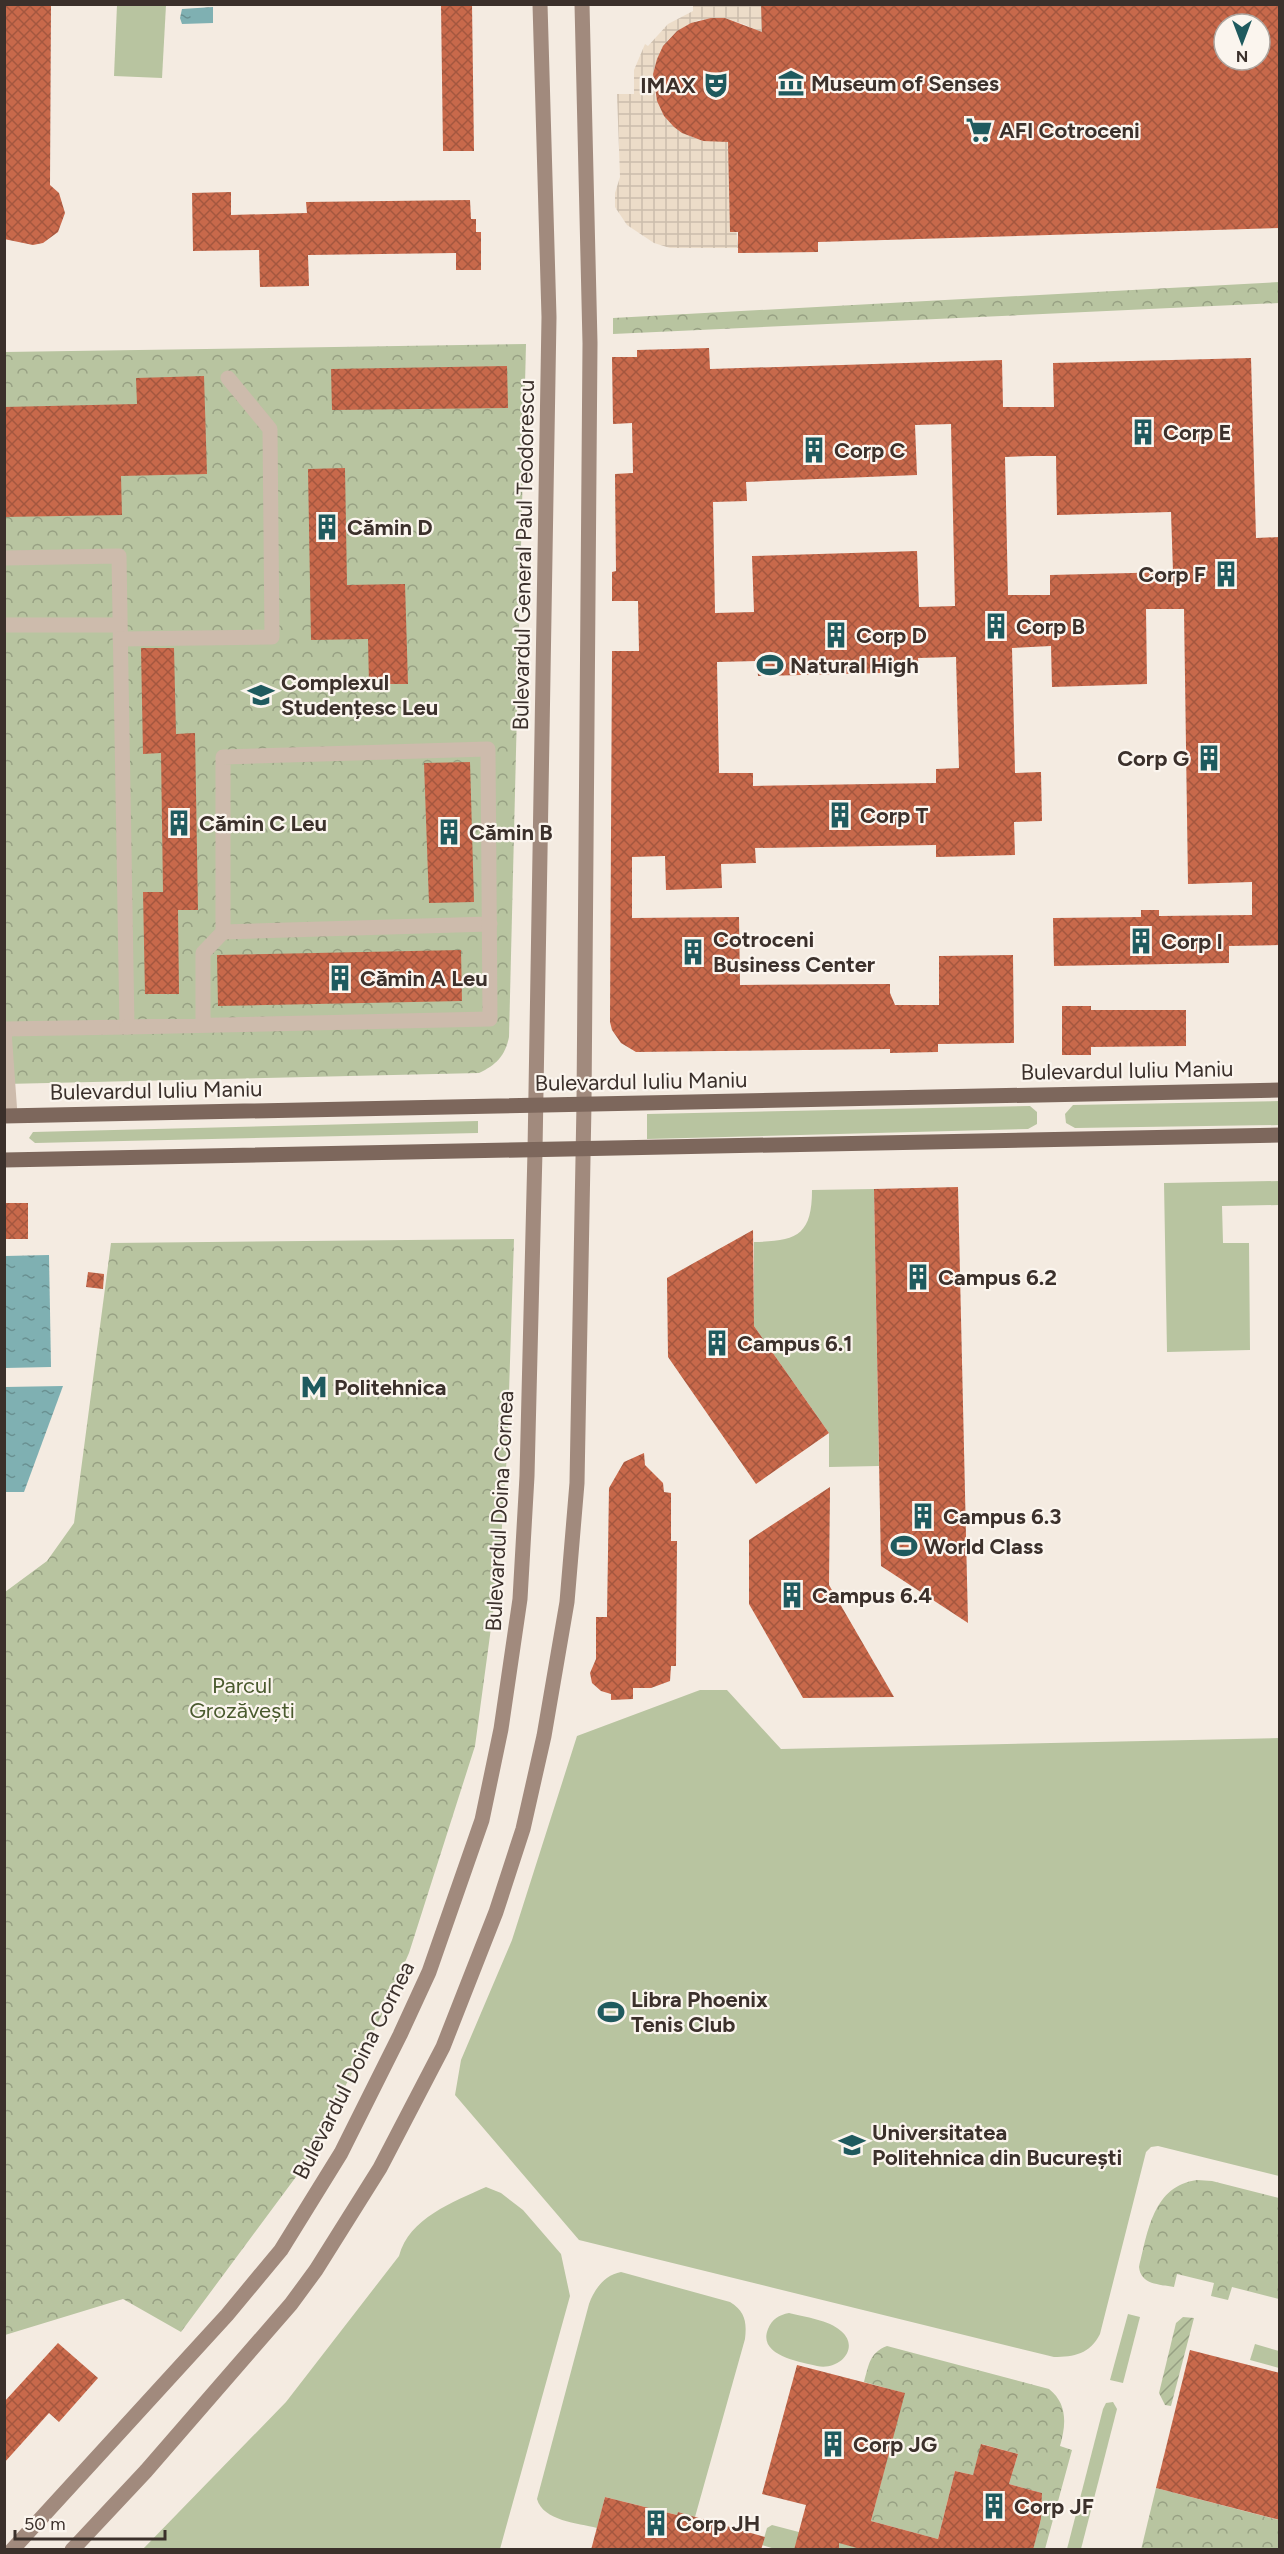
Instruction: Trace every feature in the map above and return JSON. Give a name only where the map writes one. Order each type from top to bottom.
[{"type":"main road","name":"Bulevardul General Paul Teodorescu","points":[[535,1151],[549,316],[540,4]]},
{"type":"main road","points":[[72,2550],[146,2471],[258,2344],[316,2270],[374,2177],[422,2091],[496,1912],[524,1829],[544,1736],[567,1602],[577,1483],[584,1104],[590,342],[582,4]]},
{"type":"main road","name":"Bulevardul Iuliu Maniu","points":[[7,1115],[1280,1090]]},
{"type":"main road","points":[[4,1160],[1280,1135]]},
{"type":"main road","name":"Bulevardul Doina Cornea","points":[[12,2550],[227,2315],[281,2250],[341,2153],[429,1972],[482,1820],[501,1730],[520,1599],[527,1464],[535,1151]]},
{"type":"street","points":[[4,625],[120,632],[272,637],[270,429],[228,378]]},
{"type":"street","points":[[4,558],[119,556],[127,1027]]},
{"type":"street","points":[[7,1115],[4,1030],[490,1019],[488,749],[223,757],[223,932],[203,953],[203,1025]]},
{"type":"street","points":[[223,932],[490,924]]},
{"type":"green space","points":[[117,5],[166,5],[162,78],[114,76]]},
{"type":"green space","points":[[1279,282],[1279,303],[613,334],[613,318]]},
{"type":"green space","name":"Complexul Studențesc Leu","points":[[526,344],[509,1037],[502,1055],[490,1067],[479,1073],[5,1084],[4,352]]},
{"type":"green space","points":[[1279,1101],[1279,1125],[1075,1128],[1066,1123],[1065,1114],[1073,1105]]},
{"type":"green space","points":[[1030,1106],[1037,1112],[1037,1124],[1028,1129],[647,1139],[647,1114]]},
{"type":"green space","points":[[478,1121],[478,1133],[35,1143],[29,1138],[33,1132]]},
{"type":"green space","points":[[1279,1181],[1279,1205],[1222,1206],[1223,1243],[1249,1243],[1250,1350],[1167,1352],[1164,1183]]},
{"type":"green space","points":[[874,1189],[879,1466],[829,1467],[829,1433],[754,1326],[754,1242],[781,1240],[799,1233],[809,1217],[812,1190]]},
{"type":"green space","name":"Parcul Grozăvești","points":[[514,1239],[507,1454],[499,1569],[475,1746],[409,1953],[381,2017],[304,2166],[181,2332],[123,2299],[5,2335],[5,1592],[47,1561],[74,1523],[111,1243]]},
{"type":"green space","points":[[700,1690],[727,1690],[781,1749],[1279,1738],[1279,2176],[1158,2146],[1151,2147],[1146,2152],[1100,2334],[1091,2346],[1081,2353],[1054,2357],[579,2240],[455,2095],[461,2060],[512,1940],[577,1736]]},
{"type":"green space","points":[[1197,2180],[1212,2181],[1279,2198],[1279,2299],[1232,2287],[1228,2300],[1211,2296],[1214,2283],[1177,2274],[1174,2287],[1152,2283],[1140,2273],[1139,2267],[1155,2212],[1171,2191],[1182,2184]]},
{"type":"green space","points":[[486,2187],[501,2193],[523,2210],[561,2254],[570,2296],[500,2549],[143,2549],[286,2402],[399,2256],[412,2231],[422,2221],[447,2205]]},
{"type":"green space","points":[[621,2272],[730,2302],[742,2313],[746,2327],[745,2339],[695,2517],[678,2512],[677,2515],[605,2497],[597,2528],[554,2517],[546,2512],[537,2499],[589,2304],[600,2284],[610,2276]]},
{"type":"green space","points":[[789,2313],[836,2327],[847,2338],[849,2344],[845,2357],[840,2362],[825,2367],[792,2360],[774,2352],[766,2338],[768,2329],[776,2318]]},
{"type":"green space","points":[[1128,2314],[1140,2317],[1123,2383],[1110,2380]]},
{"type":"green space","points":[[1183,2317],[1194,2318],[1171,2406],[1165,2405],[1159,2393],[1176,2323]]},
{"type":"green space","points":[[1255,2344],[1279,2351],[1279,2368],[1250,2360]]},
{"type":"green space","points":[[887,2346],[1049,2389],[1060,2401],[1064,2423],[1060,2446],[1072,2450],[1045,2549],[1033,2549],[1041,2519],[1042,2493],[1009,2484],[1018,2454],[982,2444],[973,2475],[955,2471],[938,2539],[871,2521],[904,2393],[864,2382],[873,2356]]},
{"type":"green space","points":[[1113,2402],[1117,2409],[1081,2549],[1067,2549],[1103,2409],[1106,2403]]},
{"type":"green space","points":[[1156,2488],[1279,2520],[1279,2549],[1141,2550]]},
{"type":"green space","points":[[772,2525],[864,2549],[778,2550],[762,2545],[767,2528]]},
{"type":"shaded area","points":[[693,5],[761,5],[769,32],[756,32],[746,25],[725,18],[698,20],[677,31],[668,40],[657,59],[653,74],[655,94],[660,108],[682,133],[703,141],[728,141],[738,248],[670,248],[654,243],[627,225],[615,207],[615,193],[620,177],[617,94],[634,94],[634,70],[645,44],[648,46],[668,24],[693,11]]},
{"type":"water","points":[[213,7],[213,23],[182,24],[180,18],[182,9]]},
{"type":"water","points":[[49,1255],[51,1367],[5,1368],[5,1256]]},
{"type":"water","points":[[63,1386],[24,1492],[5,1492],[5,1387]]},
{"type":"building","points":[[4,4],[51,4],[50,185],[59,193],[65,213],[58,232],[43,243],[33,245],[4,239]]},
{"type":"building","points":[[441,4],[472,4],[474,151],[443,151]]},
{"type":"building","name":"AFI Cotroceni","points":[[761,4],[1280,4],[1280,228],[818,242],[818,252],[738,253],[738,232],[730,232],[728,142],[703,141],[682,133],[674,127],[664,116],[657,101],[653,74],[663,46],[677,31],[691,23],[711,18],[725,18],[762,32]]},
{"type":"building","points":[[231,192],[231,215],[307,213],[306,202],[470,200],[471,219],[476,219],[476,232],[481,232],[481,270],[456,270],[456,253],[308,255],[309,286],[260,287],[259,250],[193,251],[192,193]]},
{"type":"building","points":[[709,348],[710,369],[1002,360],[1003,407],[1054,407],[1053,363],[1251,358],[1256,538],[1280,537],[1280,945],[1229,946],[1229,963],[1054,966],[1053,918],[1141,917],[1141,910],[1159,910],[1159,916],[1252,915],[1252,882],[1188,884],[1184,609],[1146,609],[1147,684],[1052,687],[1051,646],[1012,648],[1015,773],[1041,772],[1042,821],[1014,822],[1015,855],[936,857],[936,845],[755,848],[756,863],[721,864],[722,888],[666,890],[665,856],[632,857],[632,918],[739,917],[740,985],[890,984],[890,993],[895,1005],[939,1005],[939,956],[1013,955],[1014,1043],[938,1044],[938,1052],[890,1053],[890,1049],[636,1052],[621,1043],[612,1030],[610,1022],[612,651],[639,651],[638,601],[612,601],[612,572],[616,571],[615,474],[633,473],[632,423],[613,424],[612,357],[637,357],[637,350]],"holes":[[[951,424],[955,606],[919,607],[917,551],[752,556],[754,612],[715,613],[713,502],[747,501],[746,482],[917,475],[915,425]],[[1056,456],[1057,515],[1171,512],[1173,572],[1050,575],[1050,595],[1008,595],[1005,457]],[[956,657],[959,768],[936,769],[936,783],[753,786],[753,773],[719,773],[717,662],[757,661],[758,676],[919,672],[918,658]]]},
{"type":"building","points":[[507,366],[508,408],[332,410],[331,369]]},
{"type":"building","points":[[204,376],[207,474],[121,476],[122,515],[4,517],[4,407],[137,404],[136,378]]},
{"type":"building","points":[[345,468],[347,585],[405,584],[408,684],[369,684],[368,639],[311,640],[308,469]]},
{"type":"building","name":"Cămin C Leu","points":[[141,648],[174,648],[176,734],[195,733],[198,910],[178,910],[179,994],[145,994],[143,892],[163,892],[161,753],[143,754]]},
{"type":"building","name":"Cămin B","points":[[470,762],[474,902],[429,903],[424,763]]},
{"type":"building","name":"Cămin A Leu","points":[[461,950],[462,1001],[218,1006],[217,955]]},
{"type":"building","points":[[1062,1006],[1091,1006],[1091,1010],[1186,1010],[1186,1046],[1091,1047],[1091,1055],[1062,1055]]},
{"type":"building","points":[[958,1187],[968,1623],[881,1566],[874,1189]]},
{"type":"building","points":[[4,1203],[28,1203],[28,1239],[4,1239]]},
{"type":"building","name":"Campus 6.1","points":[[753,1230],[754,1326],[829,1433],[756,1484],[668,1357],[667,1278]]},
{"type":"building","points":[[88,1272],[104,1274],[103,1289],[86,1287]]},
{"type":"building","points":[[644,1453],[645,1465],[663,1483],[664,1492],[671,1493],[671,1541],[677,1541],[676,1666],[671,1666],[670,1681],[651,1688],[633,1688],[633,1699],[611,1700],[611,1694],[601,1691],[592,1683],[590,1673],[596,1659],[596,1617],[607,1617],[609,1488],[624,1462]]},
{"type":"building","name":"Campus 6.4","points":[[830,1487],[829,1585],[894,1697],[803,1698],[749,1604],[749,1540]]},
{"type":"building","points":[[58,2343],[98,2378],[59,2422],[49,2413],[4,2463],[4,2402]]},
{"type":"building","points":[[1190,2350],[1280,2373],[1280,2520],[1156,2488]]},
{"type":"building","name":"Corp JG","points":[[797,2365],[905,2393],[871,2521],[938,2539],[955,2471],[973,2475],[981,2444],[1018,2454],[1009,2484],[1042,2493],[1041,2519],[1033,2550],[864,2550],[839,2543],[839,2550],[794,2550],[806,2505],[762,2494]]},
{"type":"building","name":"Corp JH","points":[[605,2497],[677,2515],[678,2512],[765,2537],[761,2550],[591,2550]]},
{"type":"place","name":"Museum of Senses","points":[[791,83]]},
{"type":"place","name":"IMAX","points":[[716,85]]},
{"type":"place","name":"AFI Cotroceni","points":[[979,130]]},
{"type":"place","name":"Corp E","points":[[1143,432]]},
{"type":"place","name":"Corp C","points":[[814,450]]},
{"type":"place","name":"Cămin D","points":[[327,527]]},
{"type":"place","name":"Corp F","points":[[1226,574]]},
{"type":"place","name":"Corp B","points":[[996,626]]},
{"type":"place","name":"Corp D","points":[[836,635]]},
{"type":"place","name":"Natural High","points":[[770,665]]},
{"type":"place","name":"Complexul Studențesc Leu","points":[[261,695]]},
{"type":"place","name":"Corp G","points":[[1209,758]]},
{"type":"place","name":"Corp T","points":[[840,815]]},
{"type":"place","name":"Cămin C Leu","points":[[179,823]]},
{"type":"place","name":"Cămin B","points":[[449,832]]},
{"type":"place","name":"Corp I","points":[[1141,941]]},
{"type":"place","name":"Cotroceni Business Center","points":[[693,952]]},
{"type":"place","name":"Cămin A Leu","points":[[340,978]]},
{"type":"place","name":"Campus 6.2","points":[[918,1277]]},
{"type":"place","name":"Campus 6.1","points":[[717,1343]]},
{"type":"place","name":"Politehnica","points":[[314,1387]]},
{"type":"place","name":"Campus 6.3","points":[[923,1516]]},
{"type":"place","name":"World Class","points":[[904,1546]]},
{"type":"place","name":"Campus 6.4","points":[[792,1595]]},
{"type":"place","name":"Libra Phoenix Tenis Club","points":[[611,2012]]},
{"type":"place","name":"Universitatea Politehnica din București","points":[[852,2145]]},
{"type":"place","name":"Corp JG","points":[[833,2444]]},
{"type":"place","name":"Corp JF","points":[[994,2506]]},
{"type":"place","name":"Corp JH","points":[[656,2523]]}]
